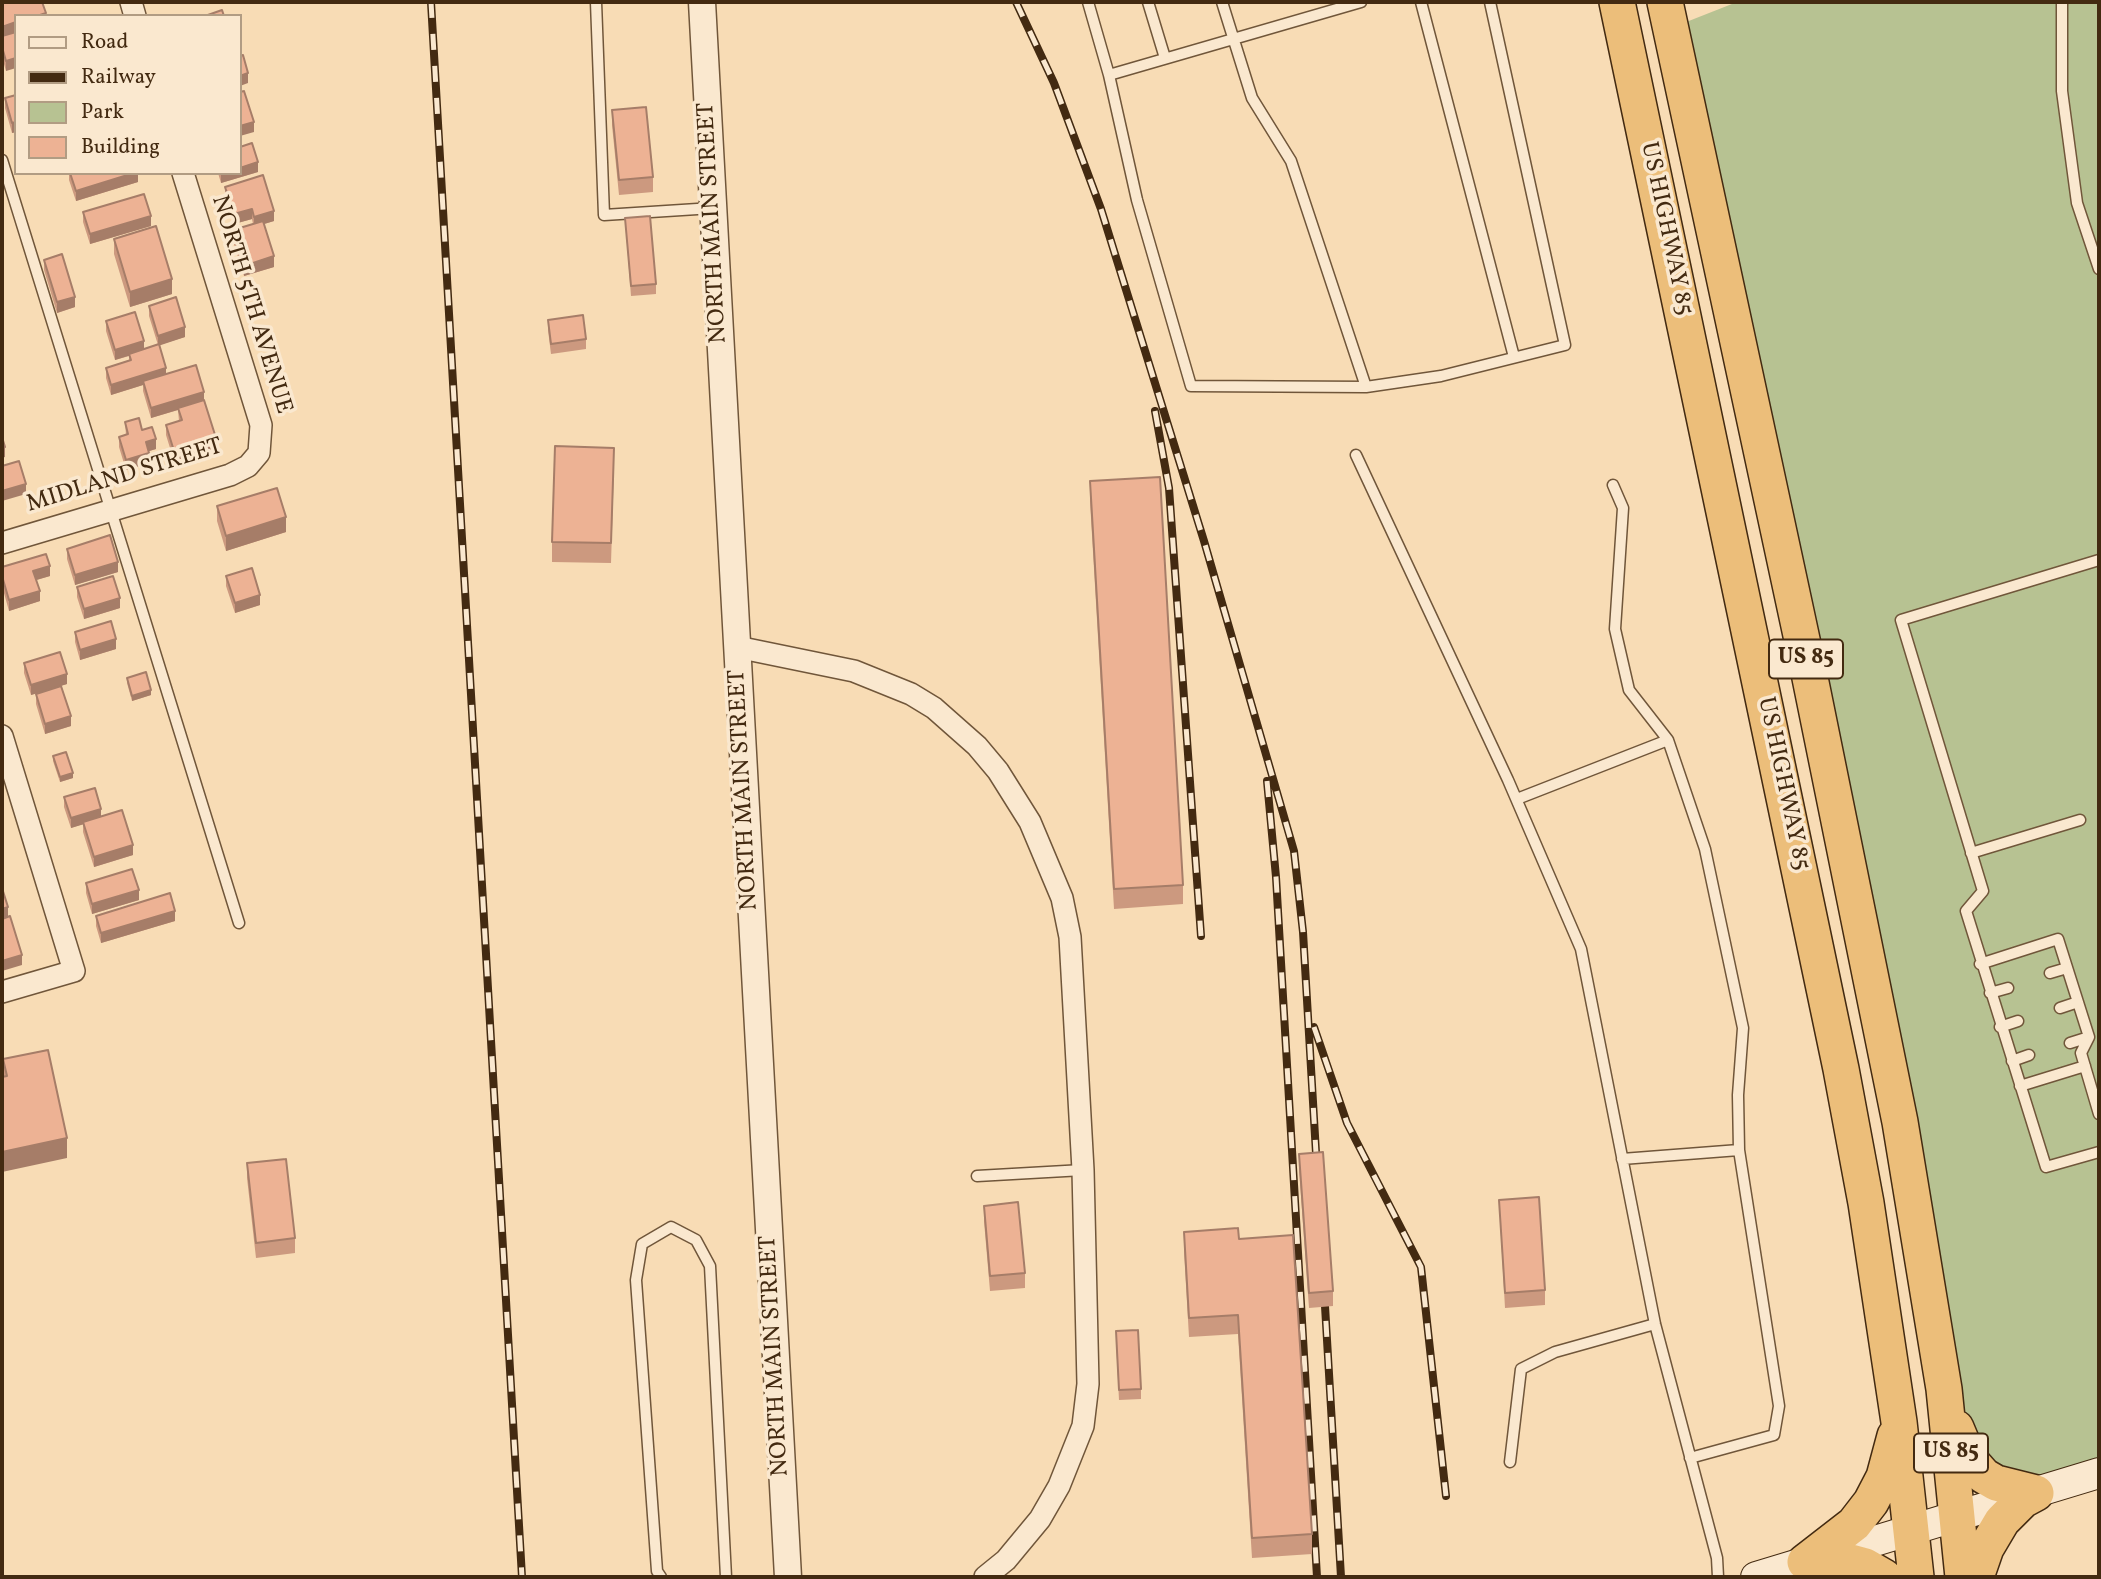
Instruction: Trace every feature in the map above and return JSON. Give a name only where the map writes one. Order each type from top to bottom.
[{"type":"highway","name":"US HIGHWAY 85","points":[[1617,2],[1841,1069],[1866,1203],[1899,1422],[1912,1530]]},
{"type":"highway","name":"US HIGHWAY 85","points":[[1665,2],[1855,894],[1913,1197],[1944,1390],[1958,1516]]},
{"type":"highway","points":[[1944,1390],[1964,1448],[1976,1468],[1996,1483],[2036,1493]]},
{"type":"highway","points":[[1805,1562],[1854,1524],[1871,1502],[1884,1477],[1899,1422]]},
{"type":"highway","points":[[1976,1577],[1986,1548],[2002,1521],[2023,1500],[2036,1493]]},
{"type":"highway","name":"US 85","points":[[1958,1516],[1963,1577]]},
{"type":"highway","name":"US 85","points":[[1912,1530],[1916,1577]]},
{"type":"highway","points":[[1805,1562],[1843,1560],[1865,1566],[1884,1577]]},
{"type":"main road","points":[[1756,1577],[2099,1473]]},
{"type":"street","name":"NORTH MAIN STREET","points":[[702,2],[788,1577]]},
{"type":"street","name":"NORTH 5TH AVENUE","points":[[184,175],[261,425],[259,453]]},
{"type":"street","name":"MIDLAND STREET","points":[[2,543],[230,475],[248,466],[259,453]]},
{"type":"street","points":[[737,647],[823,663],[911,694],[957,726],[978,746],[1004,780],[1046,855],[1062,898],[1070,937],[1083,1170],[1088,1384],[1083,1426],[1074,1455],[1040,1519],[1006,1560],[985,1577]]},
{"type":"street","points":[[2,736],[74,971],[2,992]]},
{"type":"lane","points":[[596,2],[604,215],[713,208]]},
{"type":"lane","points":[[1088,2],[1109,75],[1136,200],[1191,386],[1366,387],[1441,376],[1564,345],[1490,2]]},
{"type":"lane","points":[[1147,2],[1165,58]]},
{"type":"lane","points":[[1222,2],[1252,98],[1291,161],[1366,387]]},
{"type":"lane","points":[[1109,75],[1362,2]]},
{"type":"lane","points":[[1421,2],[1514,358]]},
{"type":"lane","points":[[2062,2],[2062,91],[2077,203],[2099,270]]},
{"type":"lane","points":[[2,160],[239,923]]},
{"type":"lane","points":[[1356,455],[1517,799],[1581,949],[1656,1324],[1717,1558],[1718,1577]]},
{"type":"lane","points":[[1613,485],[1623,508],[1615,629],[1629,690],[1668,740],[1705,849],[1743,1027],[1738,1096],[1739,1150],[1779,1406],[1774,1435],[1690,1458]]},
{"type":"lane","points":[[2099,560],[1901,620],[1983,891],[1966,911],[1980,964],[2046,1167],[2099,1152]]},
{"type":"lane","points":[[1517,799],[1668,740]]},
{"type":"lane","points":[[1971,853],[2080,820]]},
{"type":"lane","points":[[1980,964],[2058,939],[2089,1037],[2081,1052],[2099,1114]]},
{"type":"lane","points":[[2050,973],[2067,968]]},
{"type":"lane","points":[[1990,993],[2008,988]]},
{"type":"lane","points":[[2060,1008],[2078,1002]]},
{"type":"lane","points":[[2000,1027],[2018,1021]]},
{"type":"lane","points":[[2070,1043],[2089,1037]]},
{"type":"lane","points":[[2012,1060],[2029,1055]]},
{"type":"lane","points":[[2020,1086],[2085,1066]]},
{"type":"lane","points":[[1622,1159],[1739,1150]]},
{"type":"lane","points":[[977,1176],[1083,1170]]},
{"type":"lane","points":[[661,1577],[657,1571],[636,1280],[642,1244],[671,1227],[696,1240],[710,1266],[726,1577]]},
{"type":"lane","points":[[1510,1462],[1521,1369],[1555,1352],[1656,1324]]},
{"type":"green space","points":[[1737,2],[2099,2],[2099,1473],[2036,1493],[1976,1468],[1671,28]]},
{"type":"building","points":[[2,2],[42,2],[46,13],[14,14],[14,23],[2,27]]},
{"type":"building","points":[[14,33],[14,59],[6,61],[2,36]]},
{"type":"building","points":[[242,55],[248,73],[242,75]]},
{"type":"building","points":[[242,92],[254,122],[242,125]]},
{"type":"building","points":[[14,96],[14,122],[12,123],[5,98]]},
{"type":"building","points":[[646,107],[653,177],[619,180],[612,110]]},
{"type":"building","points":[[252,143],[258,162],[242,167],[242,146]]},
{"type":"building","points":[[71,175],[128,175],[76,191]]},
{"type":"building","points":[[263,175],[274,211],[254,217],[252,209],[234,214],[225,187]]},
{"type":"building","points":[[144,194],[151,216],[90,234],[83,212]]},
{"type":"building","points":[[650,216],[656,284],[631,286],[625,218]]},
{"type":"building","points":[[263,221],[274,256],[244,266],[233,230]]},
{"type":"building","points":[[156,226],[172,279],[130,292],[114,239]]},
{"type":"building","points":[[62,254],[75,297],[57,302],[44,260]]},
{"type":"building","points":[[176,297],[185,327],[158,336],[149,306]]},
{"type":"building","points":[[135,312],[144,341],[115,350],[106,321]]},
{"type":"building","points":[[583,315],[586,339],[551,344],[548,320]]},
{"type":"building","points":[[159,344],[166,368],[111,385],[106,368],[131,360],[129,354]]},
{"type":"building","points":[[196,365],[204,392],[151,408],[143,381]]},
{"type":"building","points":[[204,400],[216,438],[174,451],[166,425],[182,420],[178,408]]},
{"type":"building","points":[[139,418],[142,430],[152,427],[156,439],[146,442],[149,453],[126,460],[119,437],[128,434],[125,422]]},
{"type":"building","points":[[555,446],[614,448],[611,543],[552,542]]},
{"type":"building","points":[[19,461],[26,484],[2,491],[2,466]]},
{"type":"building","points":[[1160,477],[1183,885],[1114,889],[1090,481]]},
{"type":"building","points":[[277,488],[286,517],[226,536],[217,506]]},
{"type":"building","points":[[110,535],[118,562],[75,575],[67,549]]},
{"type":"building","points":[[46,554],[50,566],[33,571],[40,591],[9,600],[2,567]]},
{"type":"building","points":[[252,568],[260,595],[235,603],[226,576]]},
{"type":"building","points":[[113,576],[120,598],[84,609],[77,587]]},
{"type":"building","points":[[111,621],[116,639],[80,650],[75,632]]},
{"type":"building","points":[[60,652],[67,674],[31,685],[24,663]]},
{"type":"building","points":[[146,672],[151,690],[132,696],[127,678]]},
{"type":"building","points":[[61,686],[71,716],[45,724],[36,694]]},
{"type":"building","points":[[66,752],[73,773],[60,777],[53,756]]},
{"type":"building","points":[[95,788],[101,809],[71,818],[64,797]]},
{"type":"building","points":[[122,810],[133,845],[94,857],[83,822]]},
{"type":"building","points":[[132,869],[139,890],[92,904],[86,883]]},
{"type":"building","points":[[2,888],[8,907],[2,909]]},
{"type":"building","points":[[170,893],[175,911],[101,933],[96,916]]},
{"type":"building","points":[[10,916],[22,955],[2,961],[2,919]]},
{"type":"building","points":[[48,1050],[67,1138],[2,1152],[2,1077],[7,1076],[3,1059]]},
{"type":"building","points":[[1323,1152],[1333,1291],[1309,1293],[1299,1154]]},
{"type":"building","points":[[286,1159],[295,1238],[256,1243],[247,1163]]},
{"type":"building","points":[[1539,1197],[1545,1290],[1505,1293],[1499,1200]]},
{"type":"building","points":[[1018,1202],[1025,1273],[990,1276],[984,1206]]},
{"type":"building","points":[[1238,1228],[1239,1239],[1293,1235],[1312,1534],[1252,1538],[1238,1315],[1189,1318],[1184,1232]]},
{"type":"building","points":[[1138,1330],[1141,1389],[1119,1390],[1116,1331]]},
{"type":"railway","points":[[431,2],[522,1577]]},
{"type":"railway","points":[[1016,2],[1054,83],[1101,209],[1204,541],[1294,851],[1303,932],[1317,1170]]},
{"type":"railway","points":[[1155,411],[1169,488],[1201,936]]},
{"type":"railway","points":[[1267,781],[1276,877],[1317,1577]]},
{"type":"railway","points":[[1314,1027],[1347,1123],[1421,1267],[1446,1496]]},
{"type":"railway","points":[[1324,1289],[1341,1577]]}]
